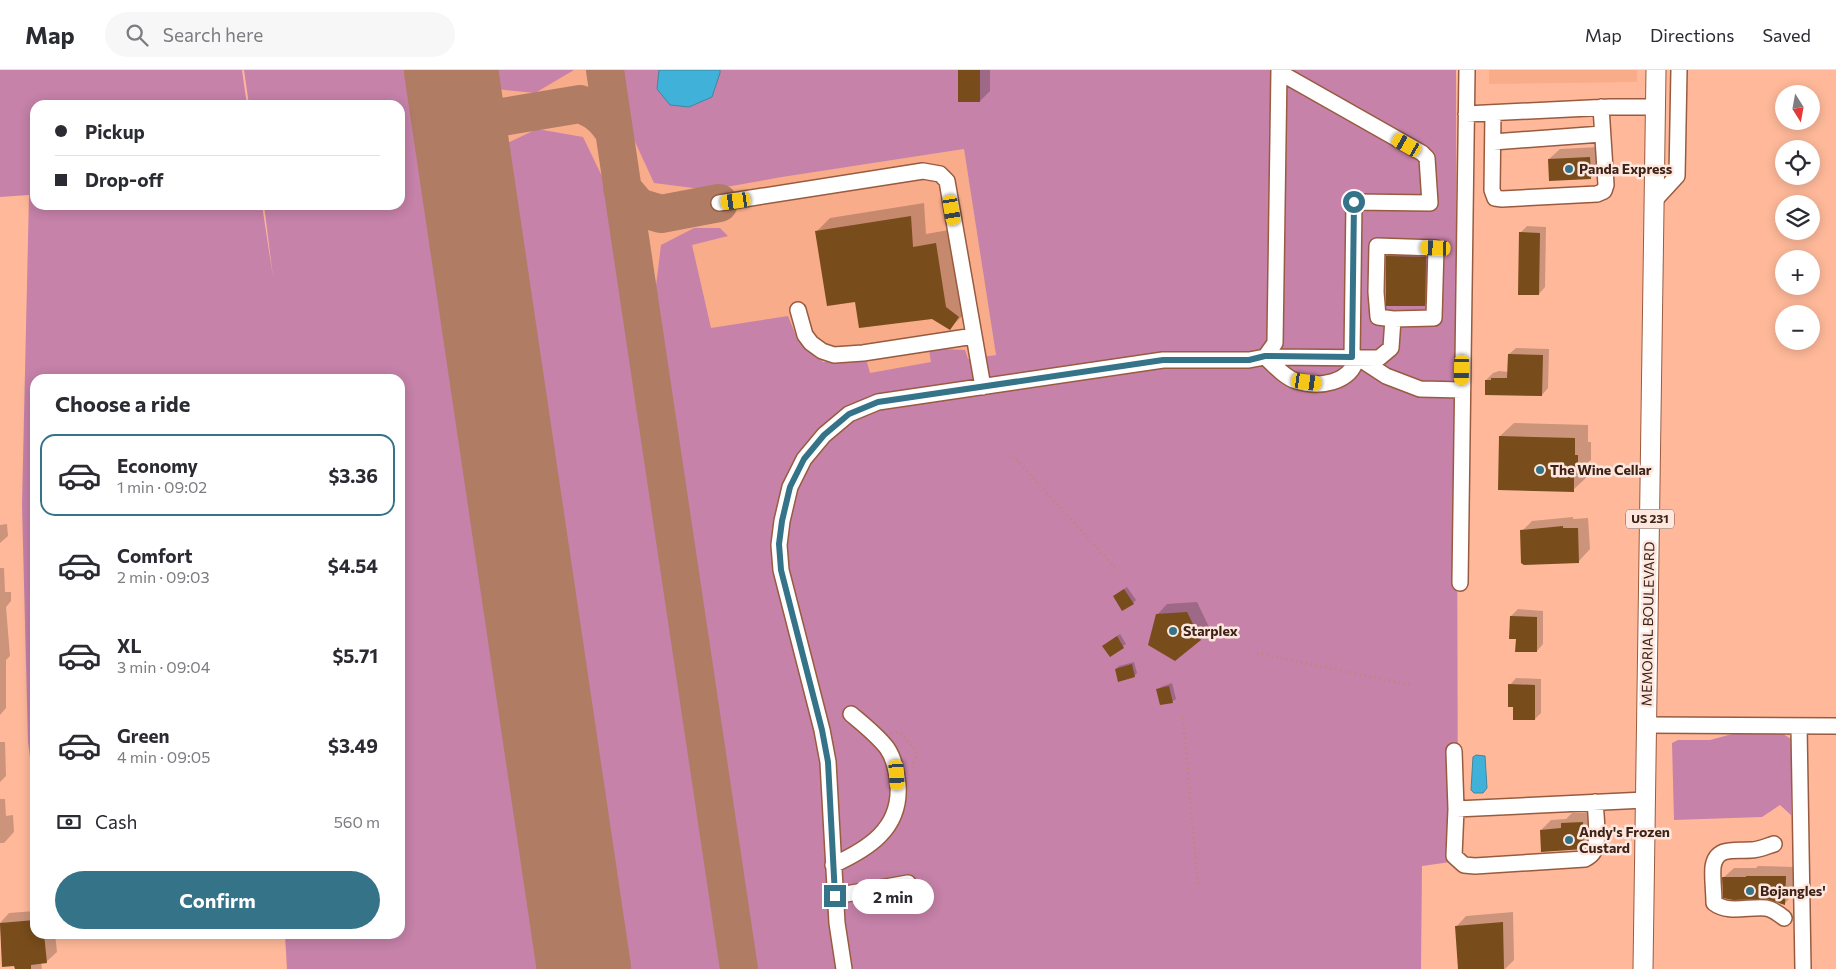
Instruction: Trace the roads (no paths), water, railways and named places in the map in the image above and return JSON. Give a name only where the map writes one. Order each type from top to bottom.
[{"type":"main road","name":"MEMORIAL BOULEVARD","points":[[1643,969],[1656,70]]},
{"type":"lane","points":[[1460,583],[1468,70]]},
{"type":"lane","points":[[1654,201],[1677,176],[1679,70]]},
{"type":"lane","points":[[1279,71],[1422,153],[1427,158],[1430,203],[1354,202],[1355,366],[1346,376],[1333,383],[1319,384],[1295,381],[1280,371],[1265,356],[1275,343],[1279,71]]},
{"type":"lane","points":[[1466,114],[1601,107],[1656,107]]},
{"type":"lane","points":[[1493,113],[1492,190],[1495,198],[1597,194],[1604,191],[1606,185],[1601,107]]},
{"type":"lane","points":[[1493,142],[1602,134]]},
{"type":"lane","points":[[719,203],[923,171],[940,174],[947,181],[983,387]]},
{"type":"lane","points":[[1377,246],[1436,248],[1434,318],[1393,319],[1378,317],[1376,292],[1377,246]]},
{"type":"lane","points":[[798,310],[805,335],[811,343],[822,351],[834,355],[863,353],[974,336]]},
{"type":"lane","points":[[844,969],[836,922],[828,762],[822,730],[781,570],[779,544],[790,487],[804,459],[824,435],[849,414],[878,402],[1163,360],[1249,360],[1265,356],[1379,358],[1391,348],[1393,319]]},
{"type":"lane","points":[[1355,357],[1386,376],[1420,388],[1462,390]]},
{"type":"lane","points":[[833,865],[856,854],[874,842],[892,820],[899,798],[897,775],[889,750],[876,735],[851,714]]},
{"type":"lane","points":[[1646,726],[1836,726]]},
{"type":"lane","points":[[1799,726],[1803,969]]},
{"type":"lane","points":[[1454,751],[1456,809],[1454,856],[1464,865],[1475,866],[1585,859],[1595,851],[1595,802]]},
{"type":"lane","points":[[1456,809],[1646,800]]},
{"type":"lane","points":[[1774,844],[1753,850],[1722,852],[1716,858],[1713,868],[1714,903],[1719,907],[1768,908],[1784,918]]},
{"type":"lane","points":[[835,896],[908,883]]},
{"type":"water","points":[[659,70],[720,70],[720,73],[712,97],[689,107],[670,105],[657,89]]},
{"type":"water","points":[[1476,755],[1485,756],[1487,788],[1483,793],[1474,793],[1471,790],[1473,757]]},
{"type":"place","name":"Panda Express","points":[[1569,169]]},
{"type":"place","name":"The Wine Cellar","points":[[1540,470]]},
{"type":"place","name":"Starplex","points":[[1173,631]]},
{"type":"place","name":"Andy's Frozen Custard","points":[[1569,840]]},
{"type":"place","name":"Bojangles'","points":[[1750,891]]}]
